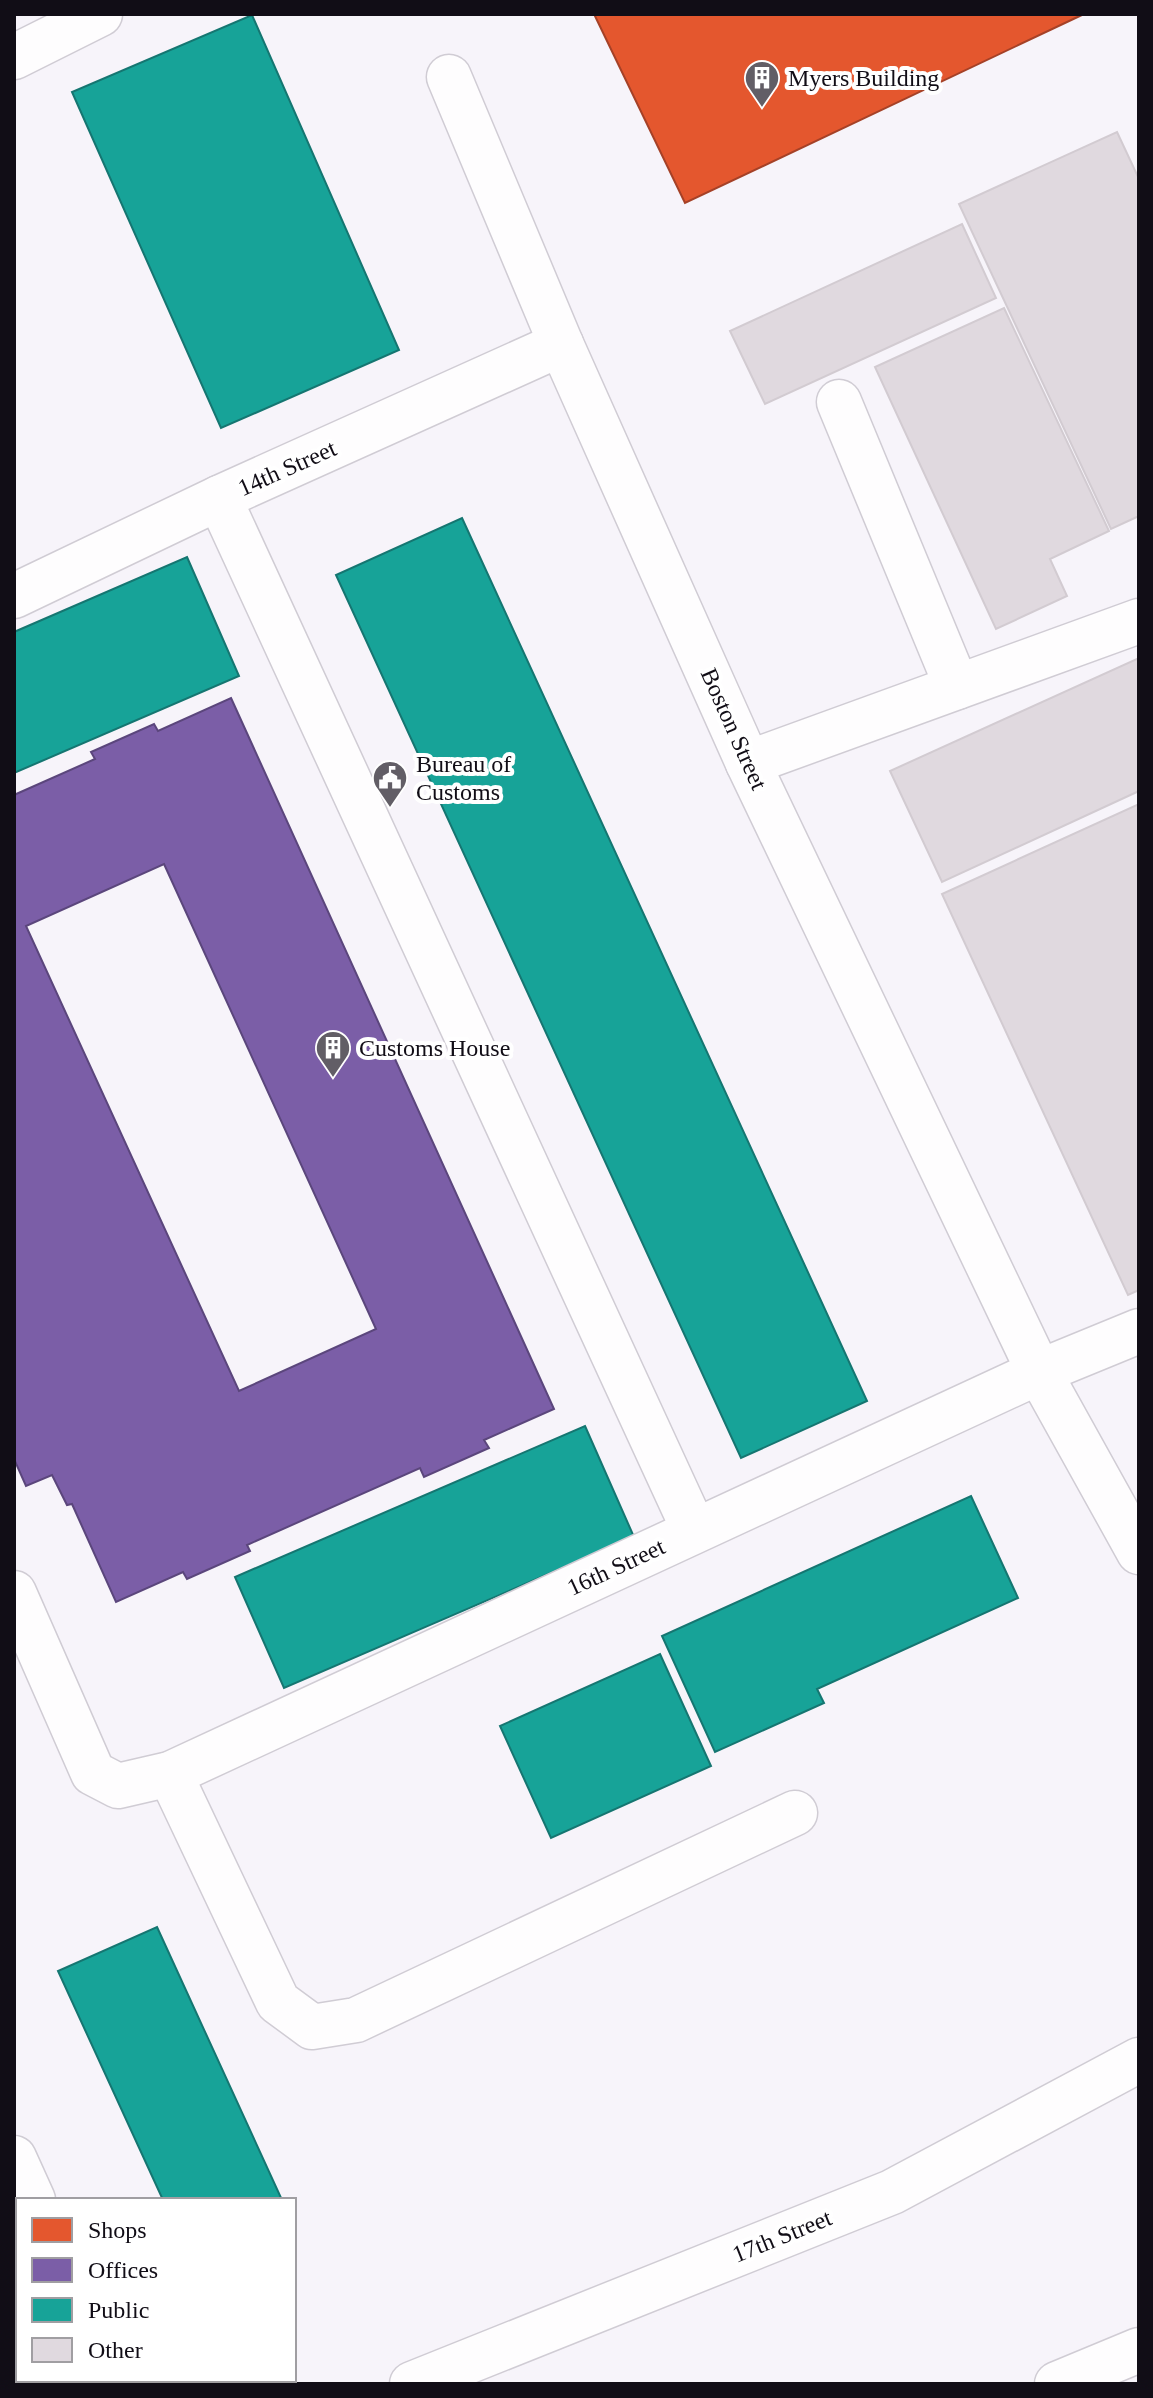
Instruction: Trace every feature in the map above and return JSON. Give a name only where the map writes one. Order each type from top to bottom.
[{"type":"lane","points":[[14,57],[100,14]]},
{"type":"lane","name":"Boston Street","points":[[449,77],[561,344],[748,763],[1039,1372],[1139,1552]]},
{"type":"lane","name":"14th Street","points":[[14,596],[219,498],[561,344]]},
{"type":"lane","points":[[839,402],[957,687]]},
{"type":"lane","points":[[219,498],[694,1530]]},
{"type":"lane","points":[[748,763],[1139,621]]},
{"type":"lane","name":"16th Street","points":[[14,1593],[93,1773],[118,1786],[170,1774],[1039,1372],[1139,1331]]},
{"type":"lane","points":[[170,1774],[278,2002],[312,2027],[356,2020],[795,1813]]},
{"type":"lane","name":"17th Street","points":[[412,2384],[892,2192],[1139,2060]]},
{"type":"lane","points":[[14,2158],[32,2198]]},
{"type":"lane","points":[[1057,2384],[1139,2350]]},
{"type":"building: Shops","name":"Myers Building","points":[[594,14],[1084,14],[685,203]]},
{"type":"building: Offices","name":"Customs House","points":[[231,698],[554,1409],[484,1440],[489,1448],[424,1477],[420,1468],[247,1545],[250,1551],[187,1579],[183,1572],[116,1602],[72,1504],[67,1505],[52,1475],[26,1486],[14,1459],[14,795],[95,759],[91,752],[154,724],[158,731]],"holes":[[[164,864],[376,1329],[239,1391],[26,926]]]},
{"type":"building: Public","points":[[252,15],[399,350],[221,428],[72,92]]},
{"type":"building: Public","points":[[462,518],[867,1401],[741,1458],[336,575]]},
{"type":"building: Public","points":[[187,557],[239,676],[14,773],[14,632]]},
{"type":"building: Public","points":[[585,1426],[634,1537],[284,1688],[235,1577]]},
{"type":"building: Public","points":[[971,1496],[1018,1598],[817,1689],[824,1703],[715,1752],[662,1636]]},
{"type":"building: Public","points":[[660,1654],[711,1766],[551,1838],[500,1726]]},
{"type":"building: Public","points":[[157,1927],[281,2198],[162,2198],[58,1971]]},
{"type":"building: Other","points":[[1117,132],[1139,179],[1139,516],[1111,529],[959,204]]},
{"type":"building: Other","points":[[962,224],[996,298],[765,404],[730,331]]},
{"type":"building: Other","points":[[1004,308],[1109,531],[1050,559],[1067,596],[996,629],[875,367]]},
{"type":"building: Other","points":[[1139,658],[1139,791],[942,882],[890,771]]},
{"type":"building: Other","points":[[1139,804],[1139,1290],[1128,1295],[942,894]]},
{"type":"place","name":"Myers Building","points":[[762,109]]},
{"type":"place","name":"Bureau of Customs","points":[[390,809]]},
{"type":"place","name":"Customs House","points":[[333,1079]]}]
